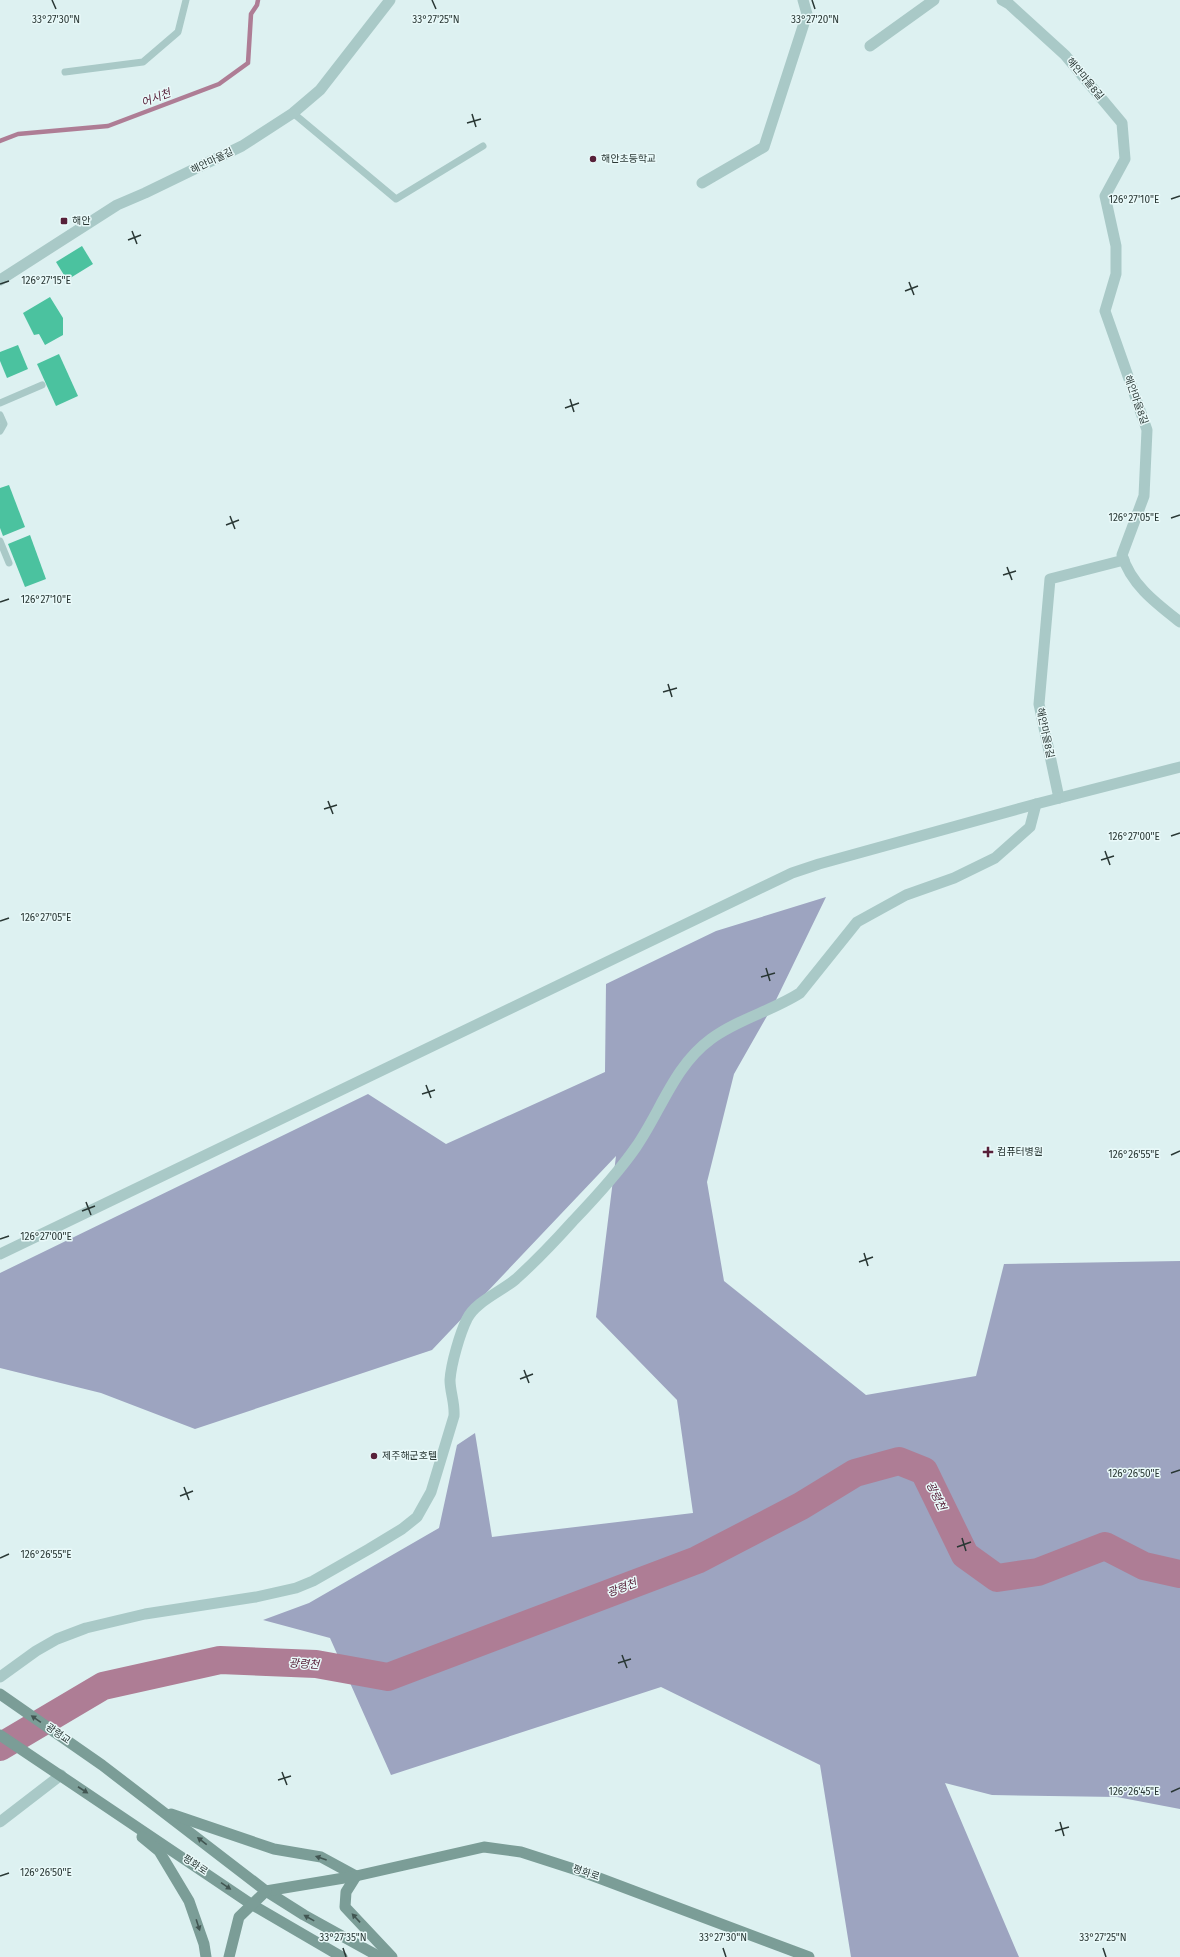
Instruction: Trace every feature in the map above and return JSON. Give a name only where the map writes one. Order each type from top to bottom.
[{"type":"main road","name":"광령교","points":[[0,1694],[102,1765],[163,1811]]},
{"type":"main road","name":"평화로","points":[[0,1735],[98,1799],[251,1904],[342,1957]]},
{"type":"main road","points":[[98,1799],[159,1851],[189,1900],[204,1944],[206,1957]]},
{"type":"main road","points":[[163,1811],[274,1849],[321,1857],[356,1876],[346,1892],[345,1907],[392,1957]]},
{"type":"main road","points":[[163,1811],[266,1891],[304,1915],[380,1957]]},
{"type":"main road","name":"평화로","points":[[266,1891],[356,1876],[484,1847],[521,1852],[583,1872],[809,1957]]},
{"type":"main road","points":[[229,1957],[239,1917],[266,1891]]},
{"type":"street","name":"해안마을길","points":[[0,280],[117,205],[146,193],[242,146],[293,113],[320,90],[390,0]]},
{"type":"street","points":[[702,183],[764,147],[807,14],[803,0]]},
{"type":"street","points":[[870,46],[934,0]]},
{"type":"street","name":"해안마을8길","points":[[1002,0],[1009,4],[1066,55],[1122,123],[1125,159],[1105,196],[1116,246],[1116,274],[1105,311],[1147,430],[1144,496],[1122,555],[1124,560],[1050,579],[1038,704],[1060,798]]},
{"type":"street","points":[[1124,560],[1138,586],[1156,604],[1180,622]]},
{"type":"street","points":[[0,1254],[792,873],[818,864],[1036,804],[1180,767]]},
{"type":"street","points":[[0,1677],[36,1651],[56,1639],[86,1628],[145,1614],[256,1597],[296,1588],[313,1581],[402,1529],[417,1517],[433,1484],[454,1416],[455,1404],[450,1380],[468,1317],[475,1308],[514,1280],[527,1268],[598,1192],[635,1148],[652,1123],[668,1090],[686,1063],[711,1039],[800,993],[853,926],[866,916],[906,895],[954,878],[995,858],[1030,827],[1036,804]]},
{"type":"street","points":[[0,1822],[60,1775]]},
{"type":"lane","points":[[64,72],[143,62],[178,32],[186,0]]},
{"type":"lane","points":[[293,113],[396,199],[483,146]]},
{"type":"lane","points":[[0,404],[42,386]]},
{"type":"lane","points":[[0,415],[4,424],[0,431]]},
{"type":"lane","points":[[0,541],[9,563]]},
{"type":"shaded area","points":[[826,897],[775,1002],[734,1074],[707,1182],[724,1281],[866,1395],[976,1376],[1004,1264],[1180,1261],[1180,1809],[1117,1797],[992,1795],[945,1783],[1019,1957],[851,1957],[820,1765],[661,1687],[391,1775],[330,1638],[263,1620],[309,1603],[439,1528],[457,1445],[475,1433],[492,1537],[693,1513],[677,1400],[596,1317],[616,1156],[432,1350],[195,1429],[101,1393],[0,1368],[0,1273],[368,1094],[446,1144],[605,1072],[606,984],[716,931]]},
{"type":"building","points":[[82,246],[93,264],[67,280],[56,262]]},
{"type":"building","points":[[50,297],[63,318],[63,335],[45,345],[39,334],[34,335],[23,313]]},
{"type":"building","points":[[18,345],[28,369],[7,378],[0,361],[0,352]]},
{"type":"building","points":[[59,354],[78,396],[56,406],[37,364]]},
{"type":"building","points":[[9,485],[25,527],[3,536],[0,528],[0,488]]},
{"type":"building","points":[[30,535],[46,579],[25,587],[8,544]]},
{"type":"waterway","name":"어시천","points":[[0,141],[18,134],[108,126],[219,84],[248,63],[251,14],[257,5],[258,0]]},
{"type":"waterway","name":"광령천","points":[[0,1747],[103,1686],[220,1660],[316,1664],[388,1677],[697,1560],[801,1506],[855,1473],[899,1461],[924,1471],[965,1555],[997,1578],[1038,1572],[1105,1546],[1144,1566],[1180,1574]]},
{"type":"place","name":"해안초등학교","points":[[593,159]]},
{"type":"place","name":"해안","points":[[64,221]]},
{"type":"place","name":"컴퓨터병원","points":[[988,1152]]},
{"type":"place","name":"제주해군호텔","points":[[374,1456]]}]
